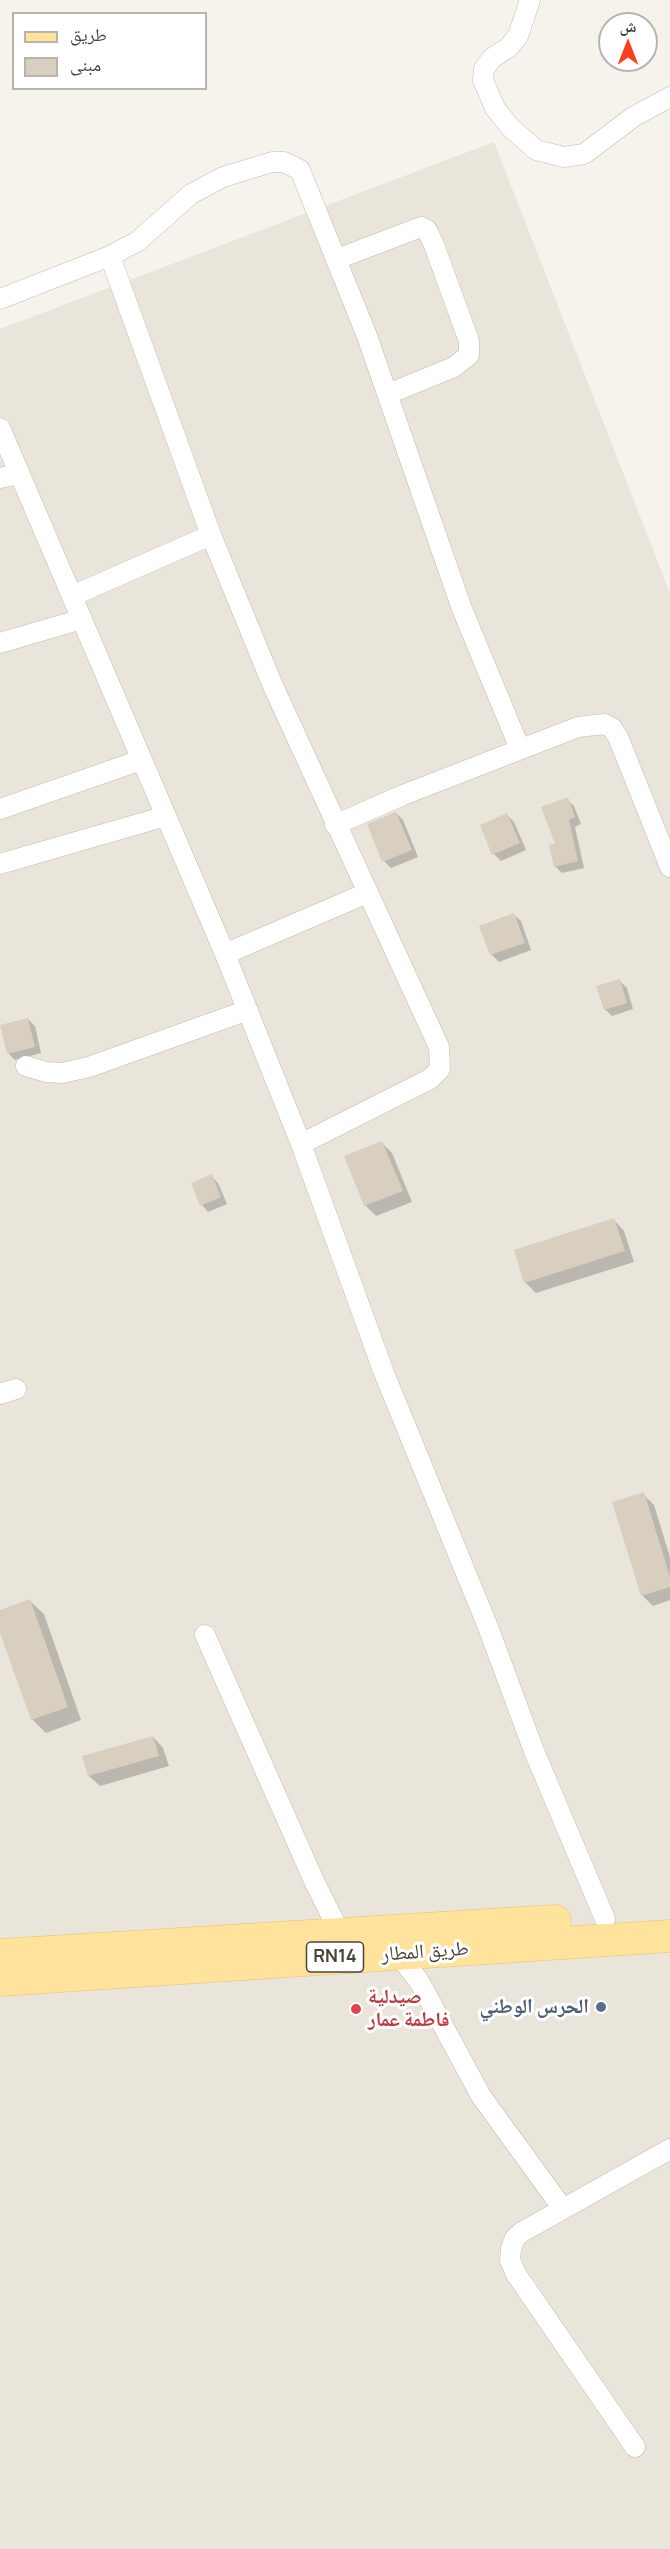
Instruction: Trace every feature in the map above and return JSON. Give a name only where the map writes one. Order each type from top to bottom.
[{"type":"main road","name":"طريق المطار","points":[[0,1980],[102,1960],[340,1933],[670,1915]]},
{"type":"main road","name":"طريق المطار","points":[[0,1955],[102,1960],[397,1953],[670,1936]]},
{"type":"street","points":[[530,0],[518,36],[508,48],[492,58],[484,69],[483,80],[495,108],[510,127],[536,150],[564,157],[584,154],[633,117],[670,97]]},
{"type":"street","points":[[0,299],[110,255],[154,230],[178,205],[205,185],[253,166],[284,162],[300,171],[337,259],[388,394],[462,609],[520,749]]},
{"type":"street","points":[[337,259],[421,227],[427,230],[434,245],[469,341],[469,356],[454,367],[388,394]]},
{"type":"street","points":[[110,255],[211,535],[273,686],[439,1047],[440,1068],[430,1079],[301,1144]]},
{"type":"street","points":[[0,428],[9,476],[72,596],[248,1010],[301,1144],[384,1373],[488,1627],[534,1750],[605,1918]]},
{"type":"street","points":[[72,596],[211,535]]},
{"type":"street","points":[[0,643],[82,619]]},
{"type":"street","points":[[335,825],[520,749],[591,724],[612,728],[623,748],[670,867]]},
{"type":"street","points":[[0,809],[141,760]]},
{"type":"street","points":[[0,864],[166,816]]},
{"type":"street","points":[[225,954],[367,893]]},
{"type":"street","points":[[26,1066],[46,1072],[62,1073],[88,1067],[248,1010]]},
{"type":"street","points":[[205,1635],[315,1883],[340,1933]]},
{"type":"street","points":[[397,1953],[419,1981],[481,2096],[563,2209]]},
{"type":"street","points":[[635,2448],[532,2298],[510,2260],[515,2238],[670,2149]]},
{"type":"shaded area","points":[[494,142],[670,593],[670,2549],[0,2549],[0,329]]},
{"type":"building","points":[[568,797],[575,817],[569,820],[578,861],[554,867],[549,845],[555,844],[541,807]]},
{"type":"building","points":[[396,812],[412,850],[382,862],[367,824]]},
{"type":"building","points":[[507,813],[520,843],[492,855],[480,825]]},
{"type":"building","points":[[514,913],[525,943],[490,955],[479,926]]},
{"type":"building","points":[[620,979],[627,1003],[604,1010],[596,986]]},
{"type":"building","points":[[28,1018],[35,1047],[7,1054],[0,1025]]},
{"type":"building","points":[[382,1141],[403,1191],[364,1206],[344,1156]]},
{"type":"building","points":[[212,1174],[221,1197],[200,1206],[191,1183]]},
{"type":"building","points":[[614,1218],[625,1251],[524,1283],[514,1250]]},
{"type":"building","points":[[644,1492],[670,1577],[670,1587],[641,1596],[612,1502]]},
{"type":"building","points":[[30,1599],[68,1707],[31,1720],[0,1633],[0,1610]]},
{"type":"building","points":[[153,1736],[159,1756],[88,1776],[82,1756]]},
{"type":"place","name":"الحرس الوطني","points":[[601,2007]]},
{"type":"place","name":"صيدلية فاطمة عمار","points":[[356,2009]]}]
